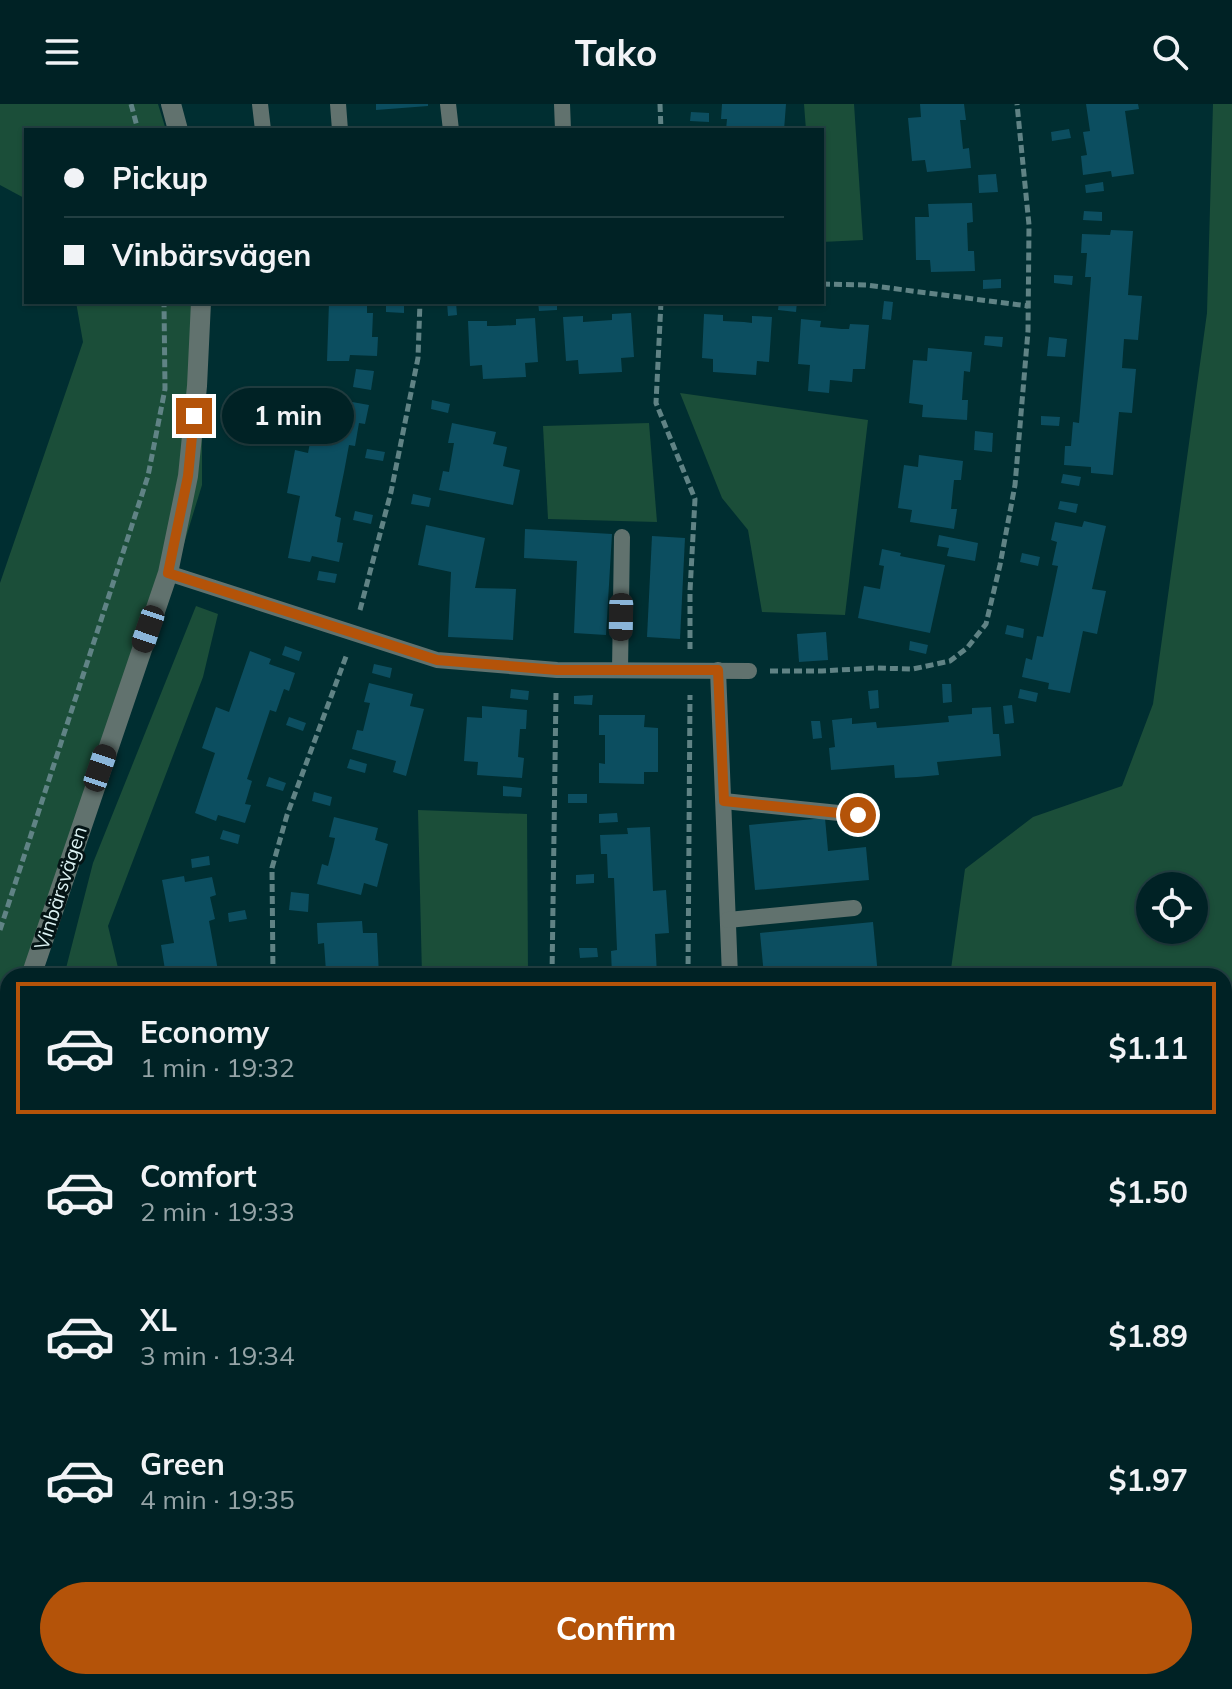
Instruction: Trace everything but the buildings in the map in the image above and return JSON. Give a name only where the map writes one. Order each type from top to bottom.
[{"type":"street","points":[[171,104],[177,128]]},
{"type":"street","name":"Vinbärsvägen","points":[[34,968],[168,573],[188,476],[201,304]]},
{"type":"lane","points":[[260,104],[263,128]]},
{"type":"lane","points":[[338,104],[340,128]]},
{"type":"lane","points":[[448,104],[451,128]]},
{"type":"lane","points":[[562,104],[563,128]]},
{"type":"lane","points":[[620,670],[622,537]]},
{"type":"lane","points":[[168,573],[437,660],[557,670],[749,671]]},
{"type":"lane","points":[[718,670],[730,968]]},
{"type":"lane","points":[[724,801],[858,815]]},
{"type":"lane","points":[[728,920],[854,908]]},
{"type":"path","points":[[131,104],[137,128]]},
{"type":"path","points":[[660,104],[661,128]]},
{"type":"path","points":[[749,671],[913,669],[950,661],[967,648],[986,624],[1015,485],[1028,331],[1029,225],[1017,104]]},
{"type":"path","points":[[824,284],[866,285],[1028,306]]},
{"type":"path","points":[[0,930],[148,476],[165,389],[164,304]]},
{"type":"path","points":[[273,968],[272,868],[287,815],[354,634],[391,492],[418,358],[420,304]]},
{"type":"path","points":[[661,304],[656,403],[695,499],[690,591],[688,968]]},
{"type":"path","points":[[552,968],[557,670]]},
{"type":"green space","points":[[0,104],[158,104],[165,128],[24,128],[24,198],[0,185]]},
{"type":"green space","points":[[804,104],[854,104],[863,240],[824,242],[824,128],[806,128]]},
{"type":"green space","points":[[1213,104],[1232,104],[1232,968],[951,968],[965,869],[1033,817],[1122,786],[1153,704],[1207,313]]},
{"type":"green space","points":[[76,304],[197,304],[202,334],[202,485],[171,586],[98,782],[23,968],[0,968],[0,583],[83,342]]},
{"type":"green space","points":[[680,393],[868,420],[845,615],[762,612],[748,530],[722,498]]},
{"type":"green space","points":[[649,423],[657,522],[548,519],[543,426]]},
{"type":"green space","points":[[196,606],[218,614],[203,677],[108,926],[118,968],[66,968],[93,863]]},
{"type":"green space","points":[[418,810],[527,814],[528,968],[422,968]]},
{"type":"route","points":[[194,416],[188,476],[168,573],[437,660],[557,670],[718,670],[724,801],[858,815]]}]
